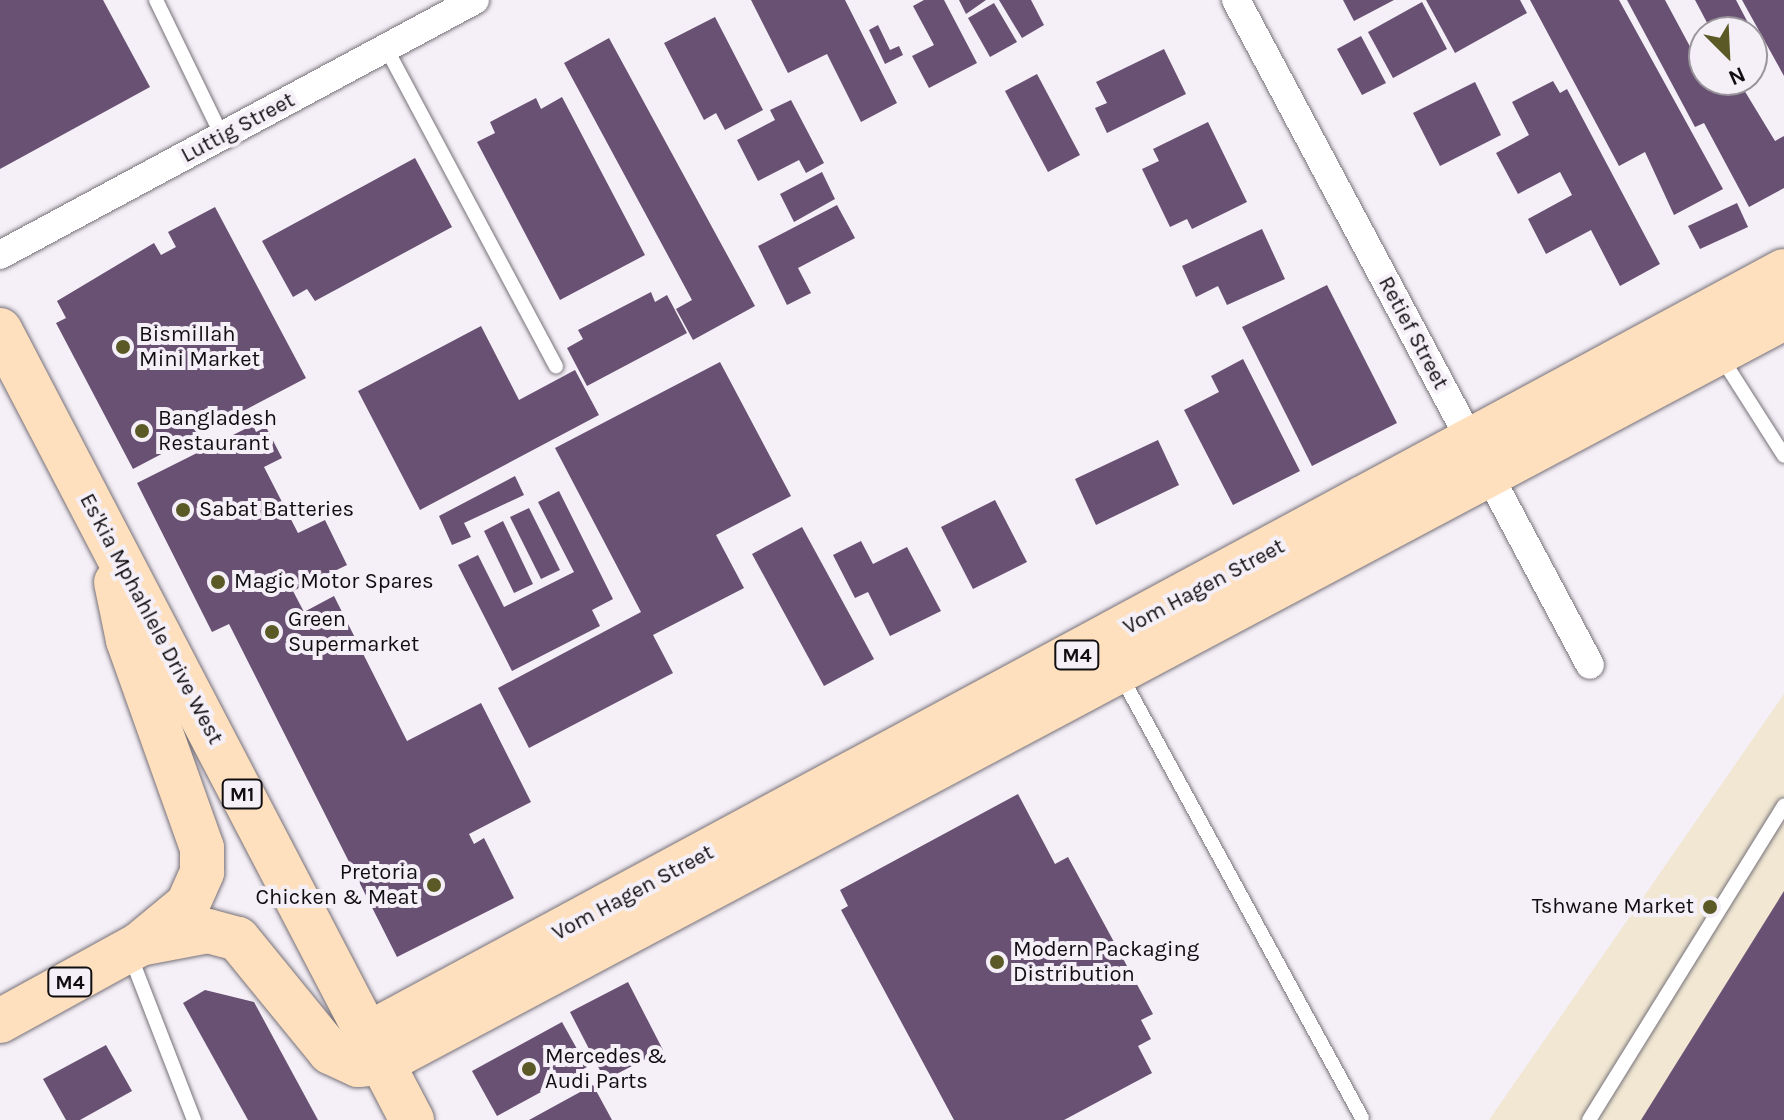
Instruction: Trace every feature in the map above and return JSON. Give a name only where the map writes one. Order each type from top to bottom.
[{"type":"main road","name":"Vom Hagen Street","points":[[375,1049],[1119,674],[1481,460],[1784,271]]},
{"type":"main road","name":"Vom Hagen Street","points":[[375,1049],[1481,460],[1719,353],[1784,318]]},
{"type":"main road","name":"Es'kia Mphahlele Drive West","points":[[0,330],[412,1120]]},
{"type":"main road","points":[[117,553],[117,596],[128,640],[204,861],[188,904],[134,947]]},
{"type":"main road","points":[[134,947],[208,931],[238,939],[330,1052],[358,1065],[375,1049]]},
{"type":"main road","name":"M4","points":[[0,1021],[134,947]]},
{"type":"street","name":"Luttig Street","points":[[0,255],[475,0]]},
{"type":"street","name":"Retief Street","points":[[1236,0],[1590,665]]},
{"type":"lane","points":[[156,0],[222,136]]},
{"type":"lane","points":[[386,48],[556,367]]},
{"type":"lane","points":[[1719,353],[1784,456]]},
{"type":"lane","points":[[1119,674],[1362,1118]]},
{"type":"lane","points":[[1589,1120],[1784,805]]},
{"type":"lane","points":[[134,947],[194,1120]]},
{"type":"shaded area","name":"Tshwane Market","points":[[1784,694],[1784,1120],[1489,1120]]},
{"type":"building","points":[[0,0],[103,0],[150,87],[0,169]]},
{"type":"building","points":[[751,0],[845,0],[897,103],[861,122],[827,54],[788,73]]},
{"type":"building","points":[[924,0],[944,0],[977,63],[929,88],[912,56],[934,45],[913,6]]},
{"type":"building","points":[[959,0],[986,0],[966,14]]},
{"type":"building","points":[[999,0],[1031,0],[1044,25],[1022,38]]},
{"type":"building","points":[[1343,0],[1394,0],[1354,21]]},
{"type":"building","points":[[1426,0],[1520,0],[1527,13],[1455,53]]},
{"type":"building","points":[[1530,0],[1619,0],[1723,189],[1674,215],[1645,152],[1619,166]]},
{"type":"building","points":[[1627,0],[1665,0],[1688,43],[1688,96],[1748,96],[1775,141],[1784,136],[1784,188],[1749,207],[1704,123],[1695,127]]},
{"type":"building","points":[[1695,0],[1736,0],[1744,16],[1704,16]]},
{"type":"building","points":[[1742,0],[1784,0],[1784,76],[1768,47],[1768,16],[1751,16]]},
{"type":"building","points":[[1422,2],[1447,49],[1393,78],[1368,32]]},
{"type":"building","points":[[994,3],[1017,42],[990,57],[968,18]]},
{"type":"building","points":[[715,17],[763,110],[725,130],[716,113],[704,120],[664,43]]},
{"type":"building","points":[[878,25],[890,50],[899,46],[903,55],[885,64],[869,30]]},
{"type":"building","points":[[1361,36],[1386,83],[1362,95],[1337,49]]},
{"type":"building","points":[[609,38],[755,306],[693,340],[676,309],[692,300],[564,63]]},
{"type":"building","points":[[1164,49],[1186,94],[1107,133],[1095,108],[1107,103],[1096,82]]},
{"type":"building","points":[[1037,74],[1080,155],[1048,172],[1005,91]]},
{"type":"building","points":[[1553,81],[1560,93],[1567,89],[1660,264],[1620,286],[1591,230],[1546,254],[1528,219],[1572,195],[1560,172],[1518,194],[1496,153],[1529,135],[1512,102]]},
{"type":"building","points":[[1475,82],[1501,135],[1440,166],[1413,113]]},
{"type":"building","points":[[562,97],[645,255],[560,300],[477,142],[495,133],[490,122],[536,98],[541,109]]},
{"type":"building","points":[[791,100],[824,163],[806,173],[799,160],[758,181],[737,140],[775,120],[770,110]]},
{"type":"building","points":[[1208,122],[1247,202],[1192,229],[1187,219],[1170,227],[1142,169],[1159,161],[1153,149]]},
{"type":"building","points":[[415,158],[452,227],[315,301],[307,289],[293,297],[262,241]]},
{"type":"building","points":[[822,172],[835,199],[794,222],[780,194]]},
{"type":"building","points":[[1737,203],[1748,227],[1700,249],[1688,226]]},
{"type":"building","points":[[837,205],[855,238],[798,268],[811,293],[787,305],[758,246]]},
{"type":"building","points":[[215,207],[306,378],[133,469],[56,323],[66,318],[57,301],[154,243],[161,255],[176,247],[168,232]]},
{"type":"building","points":[[1262,229],[1285,279],[1227,305],[1218,286],[1196,297],[1182,266]]},
{"type":"building","points":[[1327,285],[1397,423],[1312,466],[1242,327]]},
{"type":"building","points":[[651,292],[655,302],[667,295],[687,333],[587,386],[567,348],[583,339],[578,330]]},
{"type":"building","points":[[481,326],[519,400],[575,370],[599,415],[420,510],[358,391]]},
{"type":"building","points":[[1243,359],[1300,471],[1233,505],[1184,410],[1219,392],[1211,376]]},
{"type":"building","points":[[720,362],[791,496],[716,535],[744,588],[653,635],[673,673],[529,748],[498,688],[641,612],[555,448]]},
{"type":"building","points":[[253,425],[256,432],[266,427],[282,458],[264,467],[298,533],[325,520],[347,565],[293,591],[304,612],[334,596],[407,741],[481,703],[531,802],[469,834],[474,844],[484,838],[514,898],[397,957],[229,624],[212,632],[137,483]]},
{"type":"building","points":[[1158,440],[1179,485],[1096,525],[1075,479]]},
{"type":"building","points":[[515,476],[524,495],[464,523],[471,537],[452,545],[439,516]]},
{"type":"building","points":[[559,491],[613,599],[592,610],[600,626],[512,671],[458,565],[478,555],[504,607],[574,572],[538,502]]},
{"type":"building","points":[[995,500],[1027,562],[973,589],[941,527]]},
{"type":"building","points":[[529,508],[560,570],[541,579],[510,517]]},
{"type":"building","points":[[503,521],[533,584],[514,593],[484,531]]},
{"type":"building","points":[[802,527],[874,659],[824,686],[752,554]]},
{"type":"building","points":[[861,541],[873,564],[907,547],[941,611],[890,636],[868,592],[855,598],[833,555]]},
{"type":"building","name":"Modern Packaging Distribution","points":[[1018,794],[1055,864],[1068,857],[1153,1014],[1141,1020],[1151,1039],[1138,1046],[1152,1073],[1064,1120],[954,1120],[841,910],[848,906],[840,890]]},
{"type":"building","points":[[1784,891],[1784,1120],[1641,1120]]},
{"type":"building","points":[[628,982],[663,1050],[605,1080],[570,1012]]},
{"type":"building","points":[[205,990],[254,1002],[318,1120],[248,1120],[183,1003]]},
{"type":"building","name":"Mercedes & Audi Parts","points":[[562,1022],[587,1067],[497,1116],[472,1071]]},
{"type":"building","points":[[106,1045],[132,1091],[80,1120],[66,1120],[43,1079]]},
{"type":"building","points":[[593,1085],[612,1120],[529,1120]]},
{"type":"place","name":"Bismillah Mini Market","points":[[123,347]]},
{"type":"place","name":"Bangladesh Restaurant","points":[[142,431]]},
{"type":"place","name":"Sabat Batteries","points":[[183,510]]},
{"type":"place","name":"Magic Motor Spares","points":[[218,582]]},
{"type":"place","name":"Green Supermarket","points":[[272,632]]},
{"type":"place","name":"Pretoria Chicken & Meat","points":[[434,885]]},
{"type":"place","name":"Tshwane Market","points":[[1710,907]]},
{"type":"place","name":"Modern Packaging Distribution","points":[[997,962]]},
{"type":"place","name":"Mercedes & Audi Parts","points":[[529,1069]]}]
